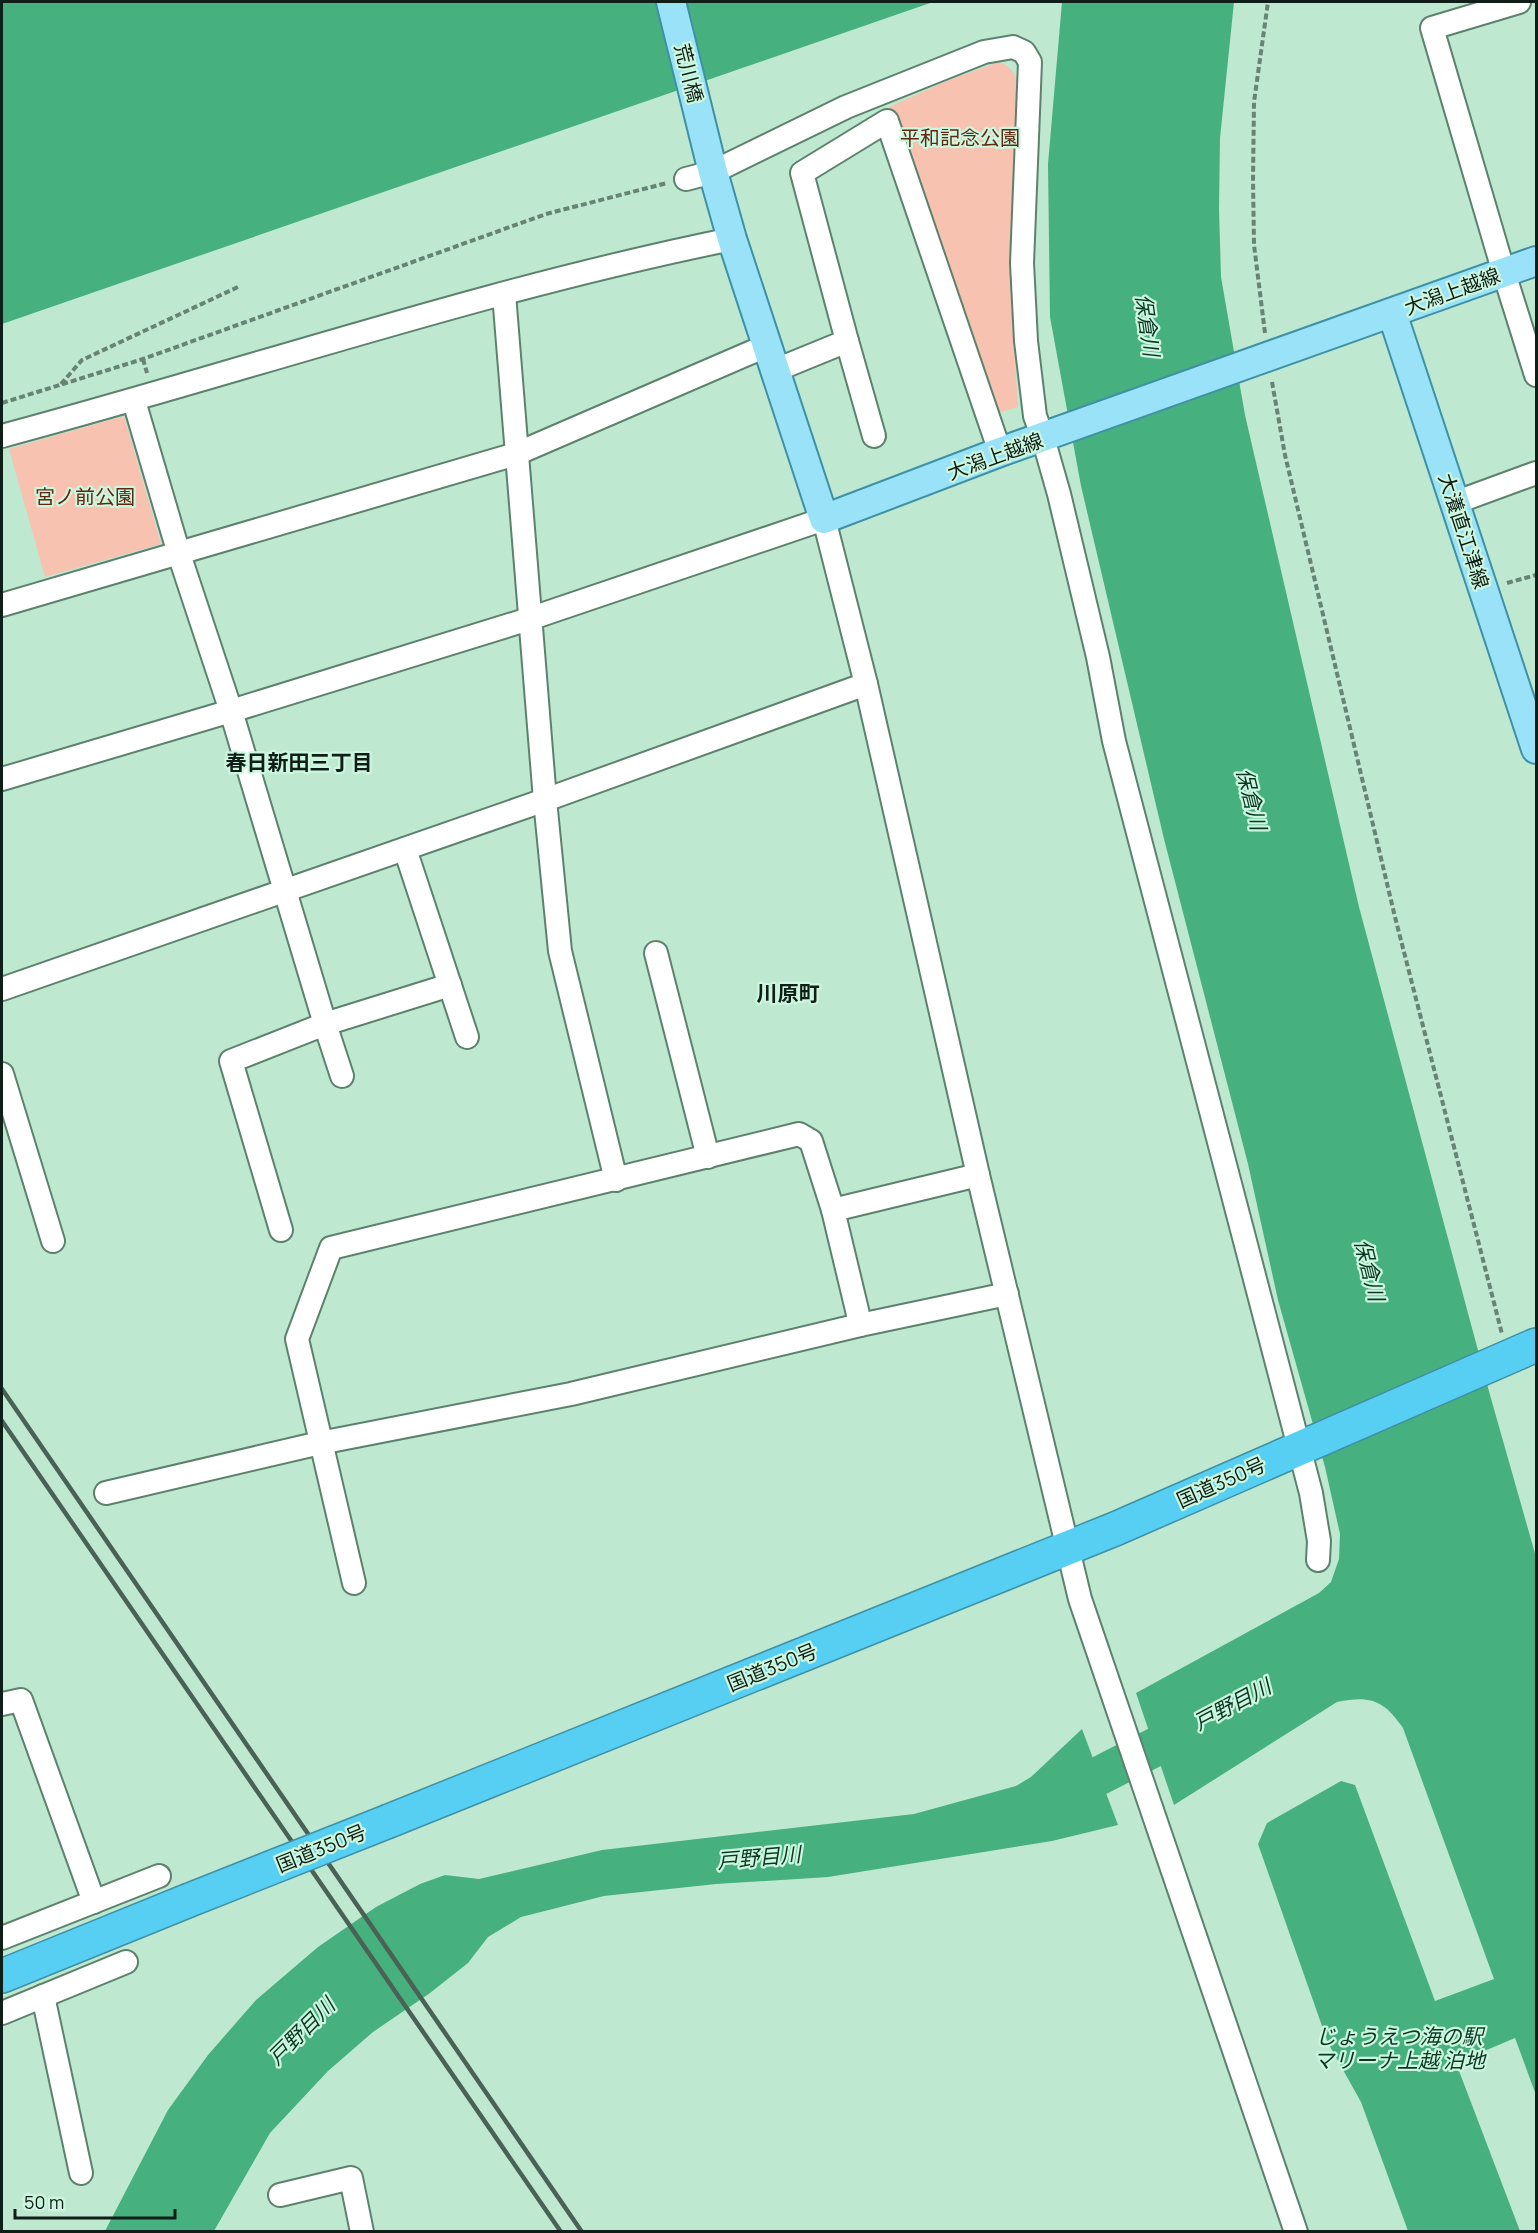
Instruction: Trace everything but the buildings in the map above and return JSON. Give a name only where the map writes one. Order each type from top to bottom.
[{"type":"highway","name":"国道350号","points":[[2,1976],[1068,1549],[1515,1354]]},
{"type":"main road","name":"荒川橋","points":[[671,2],[707,144],[700,175]]},
{"type":"main road","points":[[700,175],[732,239],[824,519]]},
{"type":"main road","name":"大潟上越線","points":[[824,519],[1000,452],[1536,261]]},
{"type":"main road","name":"大瀁直江津線","points":[[1392,313],[1483,590],[1531,718],[1536,749]]},
{"type":"street","points":[[1519,2],[1432,28],[1503,273],[1536,375]]},
{"type":"street","points":[[700,175],[846,106],[984,52],[1013,47],[1024,52],[1030,62],[1022,263],[1026,341],[1035,416],[1052,435],[1114,741],[1304,1445],[1319,1541],[1318,1560]]},
{"type":"street","points":[[874,436],[802,173],[887,121],[1000,452]]},
{"type":"street","points":[[2,436],[504,294],[732,239]]},
{"type":"street","points":[[504,294],[545,800],[560,951],[616,1180]]},
{"type":"street","points":[[2,605],[516,454],[772,357],[847,341]]},
{"type":"street","points":[[134,400],[179,554],[231,711],[342,1076]]},
{"type":"street","points":[[1454,503],[1536,472]]},
{"type":"street","points":[[2,779],[530,619],[824,519],[866,684],[978,1175],[1080,1599],[1156,1815],[1296,2232]]},
{"type":"street","points":[[2,989],[545,800],[866,684]]},
{"type":"street","points":[[405,849],[467,1037]]},
{"type":"street","points":[[656,953],[708,1157]]},
{"type":"street","points":[[281,1230],[231,1061],[325,1024],[450,985]]},
{"type":"street","points":[[2,1074],[53,1240]]},
{"type":"street","points":[[354,1583],[297,1339],[331,1248],[799,1134],[811,1141],[833,1210],[860,1325]]},
{"type":"street","points":[[833,1210],[978,1175]]},
{"type":"street","points":[[106,1492],[320,1443],[571,1394],[860,1325],[1007,1294]]},
{"type":"street","points":[[2,1704],[21,1700],[94,1902]]},
{"type":"street","points":[[2,1938],[159,1876]]},
{"type":"street","points":[[2,2013],[126,1962]]},
{"type":"street","points":[[43,1996],[81,2173]]},
{"type":"street","points":[[280,2195],[351,2178],[362,2232]]},
{"type":"path","points":[[1268,2],[1254,102],[1254,245],[1258,361],[1285,455],[1392,906],[1515,1354]]},
{"type":"path","points":[[2,404],[143,359],[546,214],[700,175]]},
{"type":"path","points":[[60,385],[82,360],[237,288]]},
{"type":"path","points":[[1483,590],[1536,574]]},
{"type":"green space","name":"平和記念公園","points":[[999,62],[1012,70],[1018,84],[1011,297],[1018,407],[998,413],[889,107],[947,81]]},
{"type":"green space","name":"宮ノ前公園","points":[[124,416],[161,544],[45,577],[9,449]]},
{"type":"water","points":[[2,2],[933,2],[2,324]]},
{"type":"water","points":[[1062,2],[1234,2],[1220,138],[1219,209],[1221,277],[1245,415],[1359,907],[1490,1395],[1536,1557],[1536,2095],[1515,2038],[1456,2063],[1520,2231],[1408,2231],[1361,2102],[1328,2043],[1258,1844],[1267,1823],[1341,1781],[1355,1785],[1435,2001],[1494,1979],[1403,1728],[1389,1711],[1375,1702],[1359,1699],[1337,1702],[1174,1805],[1136,1693],[1319,1593],[1331,1582],[1339,1559],[1340,1534],[1325,1467],[1278,1300],[1248,1164],[1164,839],[1081,486],[1050,317],[1048,164]]},
{"type":"water","points":[[1082,1729],[1118,1825],[1052,1841],[828,1877],[716,1884],[604,1896],[521,1917],[488,1937],[468,1963],[430,1993],[373,2032],[328,2071],[270,2133],[214,2231],[105,2231],[168,2110],[208,2055],[256,2000],[318,1947],[376,1907],[420,1884],[445,1875],[479,1879],[602,1850],[914,1814],[1016,1786],[1031,1777]]},
{"type":"waterway","name":"戸野目川","points":[[1052,1800],[1202,1723]]},
{"type":"railway","points":[[2,1389],[582,2232]]},
{"type":"railway","points":[[2,1421],[561,2232]]},
{"type":"district","name":"春日新田三丁目","points":[[299,762]]},
{"type":"district","name":"川原町","points":[[788,993]]},
{"type":"water label","name":"保倉川","points":[[1148,325]]},
{"type":"water label","name":"保倉川","points":[[1252,799]]},
{"type":"water label","name":"保倉川","points":[[1370,1270]]},
{"type":"water label","name":"じょうえつ海の駅 マリーナ上越 泊地","points":[[1399,2048]]}]
